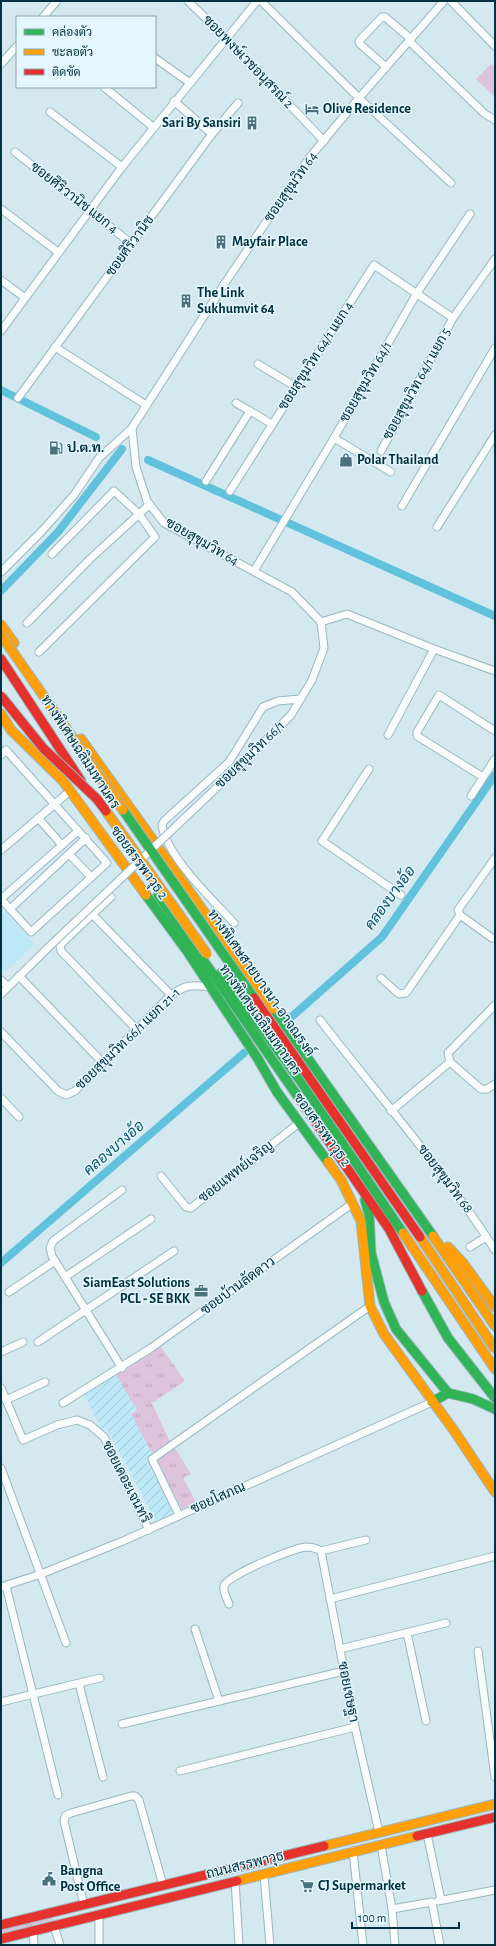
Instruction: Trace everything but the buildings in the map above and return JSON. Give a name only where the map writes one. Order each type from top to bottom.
[{"type":"main road","name":"ทางพิเศษเฉลิมมหานคร","points":[[1,625],[495,1326]]},
{"type":"main road","name":"ทางพิเศษสายบางนา-อาจณรงค์","points":[[1,635],[437,1261],[495,1349]]},
{"type":"main road","name":"ทางพิเศษเฉลิมมหานคร","points":[[1,658],[208,969],[389,1229],[448,1338],[495,1398]]},
{"type":"main road","name":"ทางพิเศษสายบางนา-อาจณรงค์","points":[[1,658],[31,698],[97,799],[173,907],[300,1080],[495,1369]]},
{"type":"main road","points":[[1,696],[43,748],[97,799]]},
{"type":"main road","name":"ซอยสรรพาวุธ 2","points":[[1,714],[11,730],[63,782],[187,951],[298,1123],[341,1180],[361,1221],[370,1306],[384,1334],[455,1432],[495,1492]]},
{"type":"main road","points":[[362,1191],[369,1214],[371,1253],[384,1302],[396,1329],[448,1393],[473,1399],[495,1409]]},
{"type":"main road","points":[[411,1206],[463,1263],[495,1307]]},
{"type":"main road","points":[[432,1402],[448,1393]]},
{"type":"main road","name":"ถนนสรรพาวุธ","points":[[1,1924],[495,1804]]},
{"type":"main road","name":"ถนนสรรพาวุธ","points":[[1,1939],[495,1817]]},
{"type":"main road","points":[[379,1832],[381,1845]]},
{"type":"main road","points":[[68,1908],[72,1922]]},
{"type":"street","points":[[44,16],[57,1]]},
{"type":"street","name":"ซอยพงษ์เวชอนุสรณ์ 2","points":[[188,1],[226,38],[324,141]]},
{"type":"street","points":[[1,331],[89,210],[153,127],[257,1]]},
{"type":"street","points":[[260,1],[359,98],[451,183]]},
{"type":"street","name":"ซอยสุขุมวิท 64","points":[[1,572],[42,532],[74,495],[98,458],[132,428],[306,163],[359,98],[444,1]]},
{"type":"street","points":[[451,1],[495,46]]},
{"type":"street","points":[[386,67],[360,44],[359,41],[382,17],[385,17],[410,40],[485,114],[495,120]]},
{"type":"street","points":[[1,64],[14,54]]},
{"type":"street","points":[[156,59],[190,83]]},
{"type":"street","points":[[105,88],[153,127]]},
{"type":"street","points":[[174,101],[212,134]]},
{"type":"street","name":"ซอยศิริวานิช","points":[[18,398],[212,134],[238,102]]},
{"type":"street","points":[[50,112],[122,168]]},
{"type":"street","name":"ซอยศิริวานิช แยก 4","points":[[15,152],[132,244]]},
{"type":"street","points":[[1,209],[58,252]]},
{"type":"street","name":"ซอยสุขุมวิท 64/1","points":[[254,571],[334,438],[417,293],[470,214]]},
{"type":"street","points":[[417,293],[453,318],[495,259]]},
{"type":"street","name":"ซอยสุขุมวิท 64/1 แยก 4","points":[[230,491],[374,265],[417,293]]},
{"type":"street","points":[[1,280],[25,298]]},
{"type":"street","name":"ซอยสุขุมวิท 64/1 แยก 5","points":[[381,451],[453,318]]},
{"type":"street","points":[[55,347],[146,405]]},
{"type":"street","points":[[402,506],[495,348]]},
{"type":"street","points":[[258,364],[296,387]]},
{"type":"street","points":[[236,402],[272,424]]},
{"type":"street","points":[[206,481],[250,411]]},
{"type":"street","name":"ซอยสุขุมวิท 64","points":[[132,428],[136,467],[147,502],[164,523],[292,592],[321,622]]},
{"type":"street","points":[[437,528],[495,435]]},
{"type":"street","points":[[334,438],[391,472]]},
{"type":"street","points":[[39,652],[155,537],[139,514],[114,491],[52,554]]},
{"type":"street","points":[[27,623],[90,559],[149,505]]},
{"type":"street","points":[[321,622],[347,614],[434,649],[495,671]]},
{"type":"street","name":"ซอยสุขุมวิท 66/1","points":[[1,994],[291,715],[312,680],[324,648],[321,622]]},
{"type":"street","points":[[388,736],[434,649]]},
{"type":"street","points":[[484,776],[418,736],[417,732],[439,695],[495,731]]},
{"type":"street","points":[[234,923],[186,870],[167,841],[162,825],[164,821],[219,773],[229,762],[263,707],[278,701],[300,699]]},
{"type":"street","points":[[1,754],[6,750],[108,863],[31,932],[1,899],[78,831]]},
{"type":"street","points":[[471,796],[495,759]]},
{"type":"street","points":[[369,769],[322,841],[401,895]]},
{"type":"street","points":[[1,850],[70,791]]},
{"type":"street","points":[[38,818],[62,845]]},
{"type":"street","points":[[10,908],[86,838]]},
{"type":"street","points":[[69,854],[92,877]]},
{"type":"street","points":[[492,938],[460,915],[458,910],[495,858]]},
{"type":"street","points":[[112,897],[62,943],[60,947],[61,951],[137,1030]]},
{"type":"street","points":[[93,915],[171,996]]},
{"type":"street","points":[[381,978],[399,994],[406,993],[460,915]]},
{"type":"street","points":[[19,976],[103,1063]]},
{"type":"street","points":[[1,980],[8,987]]},
{"type":"street","name":"ซอยสุขุมวิท 66/1 แยก 21-1","points":[[1,1032],[58,1091],[66,1095],[75,1091],[171,996],[182,987],[192,984],[210,987]]},
{"type":"street","points":[[495,1005],[448,1053],[450,1062],[481,1090],[487,1090],[495,1084]]},
{"type":"street","name":"ซอยสุขุมวิท 68","points":[[320,1020],[427,1155],[471,1213],[495,1250]]},
{"type":"street","points":[[391,1111],[450,1062]]},
{"type":"street","points":[[1,1098],[19,1117]]},
{"type":"street","name":"ซอยแพทย์เจริญ","points":[[161,1176],[186,1207],[191,1208],[298,1123]]},
{"type":"street","points":[[122,1190],[52,1242],[50,1251],[122,1368]]},
{"type":"street","name":"ซอยบ้านลัดดาว","points":[[63,1403],[122,1368],[353,1203]]},
{"type":"street","points":[[65,1277],[151,1219]]},
{"type":"street","points":[[470,1247],[486,1237]]},
{"type":"street","points":[[38,1342],[174,1251]]},
{"type":"street","points":[[9,1292],[55,1261]]},
{"type":"street","points":[[179,1515],[152,1459],[370,1306]]},
{"type":"street","points":[[1,1352],[23,1342]]},
{"type":"street","points":[[6,1400],[45,1382]]},
{"type":"street","name":"ซอยเดอะเจนทริ","points":[[1,1388],[23,1440],[57,1425],[78,1420],[90,1425],[104,1437],[149,1530]]},
{"type":"street","name":"ซอยโสภณ","points":[[4,1587],[41,1574],[149,1530],[179,1515],[432,1402]]},
{"type":"street","points":[[1,1468],[66,1643]]},
{"type":"street","points":[[229,1604],[225,1596],[224,1586],[234,1576],[305,1547],[315,1547],[321,1551],[366,1540]]},
{"type":"street","name":"ซอยเชษฐา","points":[[321,1551],[355,1727],[379,1832]]},
{"type":"street","points":[[330,1599],[495,1556]]},
{"type":"street","points":[[4,1587],[34,1695],[58,1796]]},
{"type":"street","points":[[340,1650],[446,1623]]},
{"type":"street","points":[[195,1629],[219,1700]]},
{"type":"street","points":[[407,1633],[426,1721]]},
{"type":"street","points":[[478,1650],[495,1777]]},
{"type":"street","points":[[122,1724],[344,1671]]},
{"type":"street","points":[[1,1702],[100,1678]]},
{"type":"street","points":[[79,1684],[103,1777]]},
{"type":"street","points":[[180,1771],[355,1727]]},
{"type":"street","points":[[84,1905],[64,1821],[65,1816],[131,1796],[135,1796],[139,1800],[163,1885]]},
{"type":"street","points":[[427,1834],[441,1900]]},
{"type":"street","points":[[381,1845],[392,1909],[395,1945]]},
{"type":"street","points":[[352,1852],[364,1945]]},
{"type":"street","points":[[264,1875],[270,1945]]},
{"type":"street","points":[[235,1881],[239,1945]]},
{"type":"street","points":[[392,1909],[495,1890]]},
{"type":"street","points":[[432,1902],[440,1945]]},
{"type":"street","points":[[99,1945],[100,1915]]},
{"type":"street","points":[[54,1926],[60,1945]]},
{"type":"street","points":[[33,1931],[34,1945]]},
{"type":"shaded area","points":[[1,908],[35,944],[5,972],[1,968]]},
{"type":"shaded area","points":[[116,1375],[137,1410],[131,1414],[152,1453],[146,1459],[173,1513],[156,1521],[107,1429],[102,1430],[84,1394]]},
{"type":"green space","points":[[491,64],[495,68],[495,97],[476,79]]},
{"type":"green space","points":[[161,1347],[185,1381],[152,1403],[170,1442],[152,1453],[131,1414],[137,1410],[116,1375]]},
{"type":"green space","points":[[175,1448],[191,1474],[184,1477],[184,1480],[196,1502],[182,1509],[157,1463],[158,1459]]},
{"type":"green space","points":[[50,1918],[57,1920],[52,1923],[1,1936],[1,1930]]},
{"type":"waterway","points":[[1,390],[96,437]]},
{"type":"waterway","points":[[1,591],[58,532],[122,449]]},
{"type":"waterway","points":[[148,460],[495,616]]},
{"type":"waterway","name":"คลองบางอ้อ","points":[[288,1020],[382,937],[495,775]]},
{"type":"waterway","name":"คลองบางอ้อ","points":[[1,1263],[244,1053]]},
{"type":"traffic: fast","points":[[123,810],[254,998]]},
{"type":"traffic: fast","points":[[146,895],[187,951],[258,1059],[277,1092],[328,1162]]},
{"type":"traffic: fast","points":[[158,895],[301,1101]]},
{"type":"traffic: fast","points":[[221,973],[300,1080],[403,1233]]},
{"type":"traffic: fast","points":[[273,1009],[433,1236]]},
{"type":"traffic: fast","points":[[365,1200],[369,1214],[371,1253],[384,1302],[396,1329],[448,1393],[473,1399],[495,1409]]},
{"type":"traffic: fast","points":[[422,1291],[448,1338],[495,1398]]},
{"type":"traffic: fast","points":[[432,1402],[448,1393]]},
{"type":"traffic: slow","points":[[1,625],[14,643]]},
{"type":"traffic: slow","points":[[1,635],[123,810]]},
{"type":"traffic: slow","points":[[1,714],[11,730],[63,781],[146,895]]},
{"type":"traffic: slow","points":[[81,739],[273,1009]]},
{"type":"traffic: slow","points":[[106,811],[207,954]]},
{"type":"traffic: slow","points":[[328,1162],[341,1180],[361,1221],[370,1306],[384,1334],[455,1432],[495,1492]]},
{"type":"traffic: slow","points":[[403,1233],[495,1369]]},
{"type":"traffic: slow","points":[[433,1236],[495,1326]]},
{"type":"traffic: slow","points":[[420,1237],[495,1349]]},
{"type":"traffic: slow","points":[[448,1247],[463,1263],[495,1307]]},
{"type":"traffic: slow","points":[[324,1846],[495,1804]]},
{"type":"traffic: slow","points":[[237,1881],[417,1836]]},
{"type":"traffic: jam","points":[[1,659],[81,781]]},
{"type":"traffic: jam","points":[[1,696],[43,748],[97,799],[106,811]]},
{"type":"traffic: jam","points":[[254,998],[420,1237]]},
{"type":"traffic: jam","points":[[301,1101],[389,1229],[422,1291]]},
{"type":"traffic: jam","points":[[417,1836],[495,1817]]},
{"type":"traffic: jam","points":[[1,1925],[324,1846]]},
{"type":"traffic: jam","points":[[1,1939],[237,1881]]},
{"type":"place","name":"Olive Residence","points":[[312,109]]},
{"type":"place","name":"Sari By Sansiri","points":[[252,123]]},
{"type":"place","name":"Mayfair Place","points":[[221,242]]},
{"type":"place","name":"The Link Sukhumvit 64","points":[[186,301]]},
{"type":"place","name":"ป.ต.ท.","points":[[56,448]]},
{"type":"place","name":"Polar Thailand","points":[[346,460]]},
{"type":"place","name":"SiamEast Solutions PCL - SE BKK","points":[[201,1291]]},
{"type":"place","name":"Bangna Post Office","points":[[49,1879]]},
{"type":"place","name":"CJ Supermarket","points":[[307,1886]]}]
